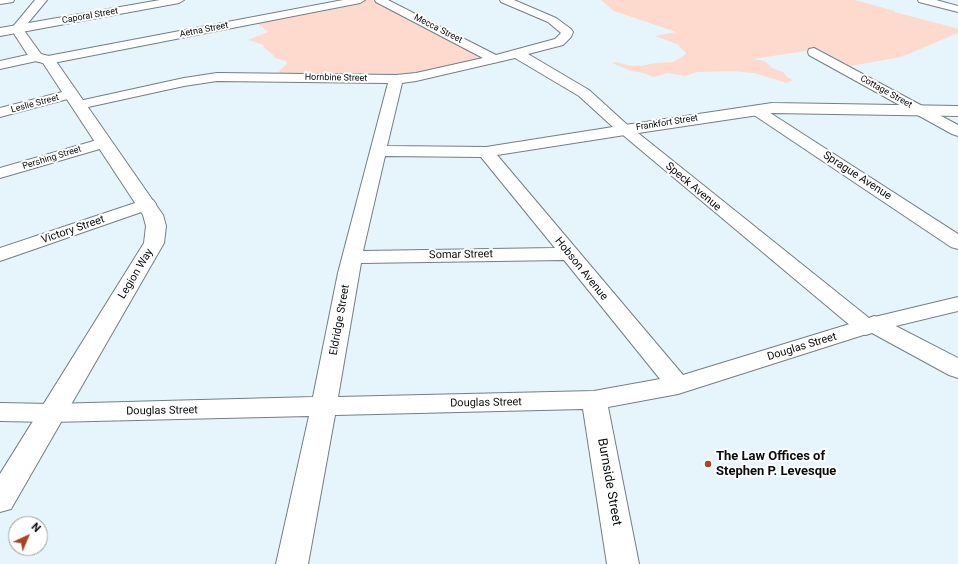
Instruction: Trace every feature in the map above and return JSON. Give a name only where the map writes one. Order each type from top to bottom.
[{"type":"street","points":[[0,1],[9,0]]},
{"type":"street","points":[[8,30],[41,0]]},
{"type":"street","name":"Caporal Street","points":[[8,30],[179,0]]},
{"type":"street","name":"Aetna Street","points":[[0,65],[360,0]]},
{"type":"street","name":"Mecca Street","points":[[380,0],[495,59]]},
{"type":"street","name":"Hornbine Street","points":[[75,100],[217,77],[396,79],[416,77],[495,59],[559,42],[565,37],[567,32],[552,20],[505,0]]},
{"type":"street","points":[[923,0],[958,9]]},
{"type":"street","points":[[944,5],[957,0]]},
{"type":"street","name":"Legion Way","points":[[0,500],[154,243],[156,226],[153,215],[146,204],[75,100],[42,58],[8,30]]},
{"type":"street","name":"Cottage Street","points":[[814,52],[958,131]]},
{"type":"street","name":"Speck Avenue","points":[[517,53],[584,94],[779,257],[870,325],[958,369]]},
{"type":"street","name":"Eldridge Street","points":[[292,564],[324,407],[348,273],[396,79]]},
{"type":"street","name":"Leslie Street","points":[[0,113],[75,100]]},
{"type":"street","name":"Frankfort Street","points":[[378,151],[486,152],[772,108],[958,111]]},
{"type":"street","name":"Sprague Avenue","points":[[756,110],[958,243]]},
{"type":"street","name":"Pershing Street","points":[[0,173],[104,142]]},
{"type":"street","name":"Hobson Avenue","points":[[486,152],[678,385]]},
{"type":"street","name":"Victory Street","points":[[0,255],[146,204]]},
{"type":"street","name":"Somar Street","points":[[353,257],[569,254]]},
{"type":"street","name":"Douglas Street","points":[[0,412],[51,413],[594,400],[678,385],[870,325],[958,304]]},
{"type":"street","name":"Burnside Street","points":[[594,400],[623,564]]},
{"type":"shaded area","points":[[359,0],[375,0],[489,58],[394,84],[276,82],[275,81],[280,70],[287,64],[286,61],[275,58],[263,47],[264,45],[248,40],[268,32],[257,23]]},
{"type":"shaded area","points":[[601,0],[855,0],[956,28],[958,33],[901,57],[850,66],[819,49],[752,59],[765,61],[772,68],[783,72],[787,77],[793,80],[787,83],[754,73],[732,71],[697,72],[685,76],[668,73],[654,77],[631,71],[612,63],[617,62],[631,66],[642,66],[655,63],[673,62],[686,53],[677,44],[655,36],[676,32],[614,11]]},
{"type":"place","name":"The Law Offices of Stephen P. Levesque","points":[[708,464]]}]
